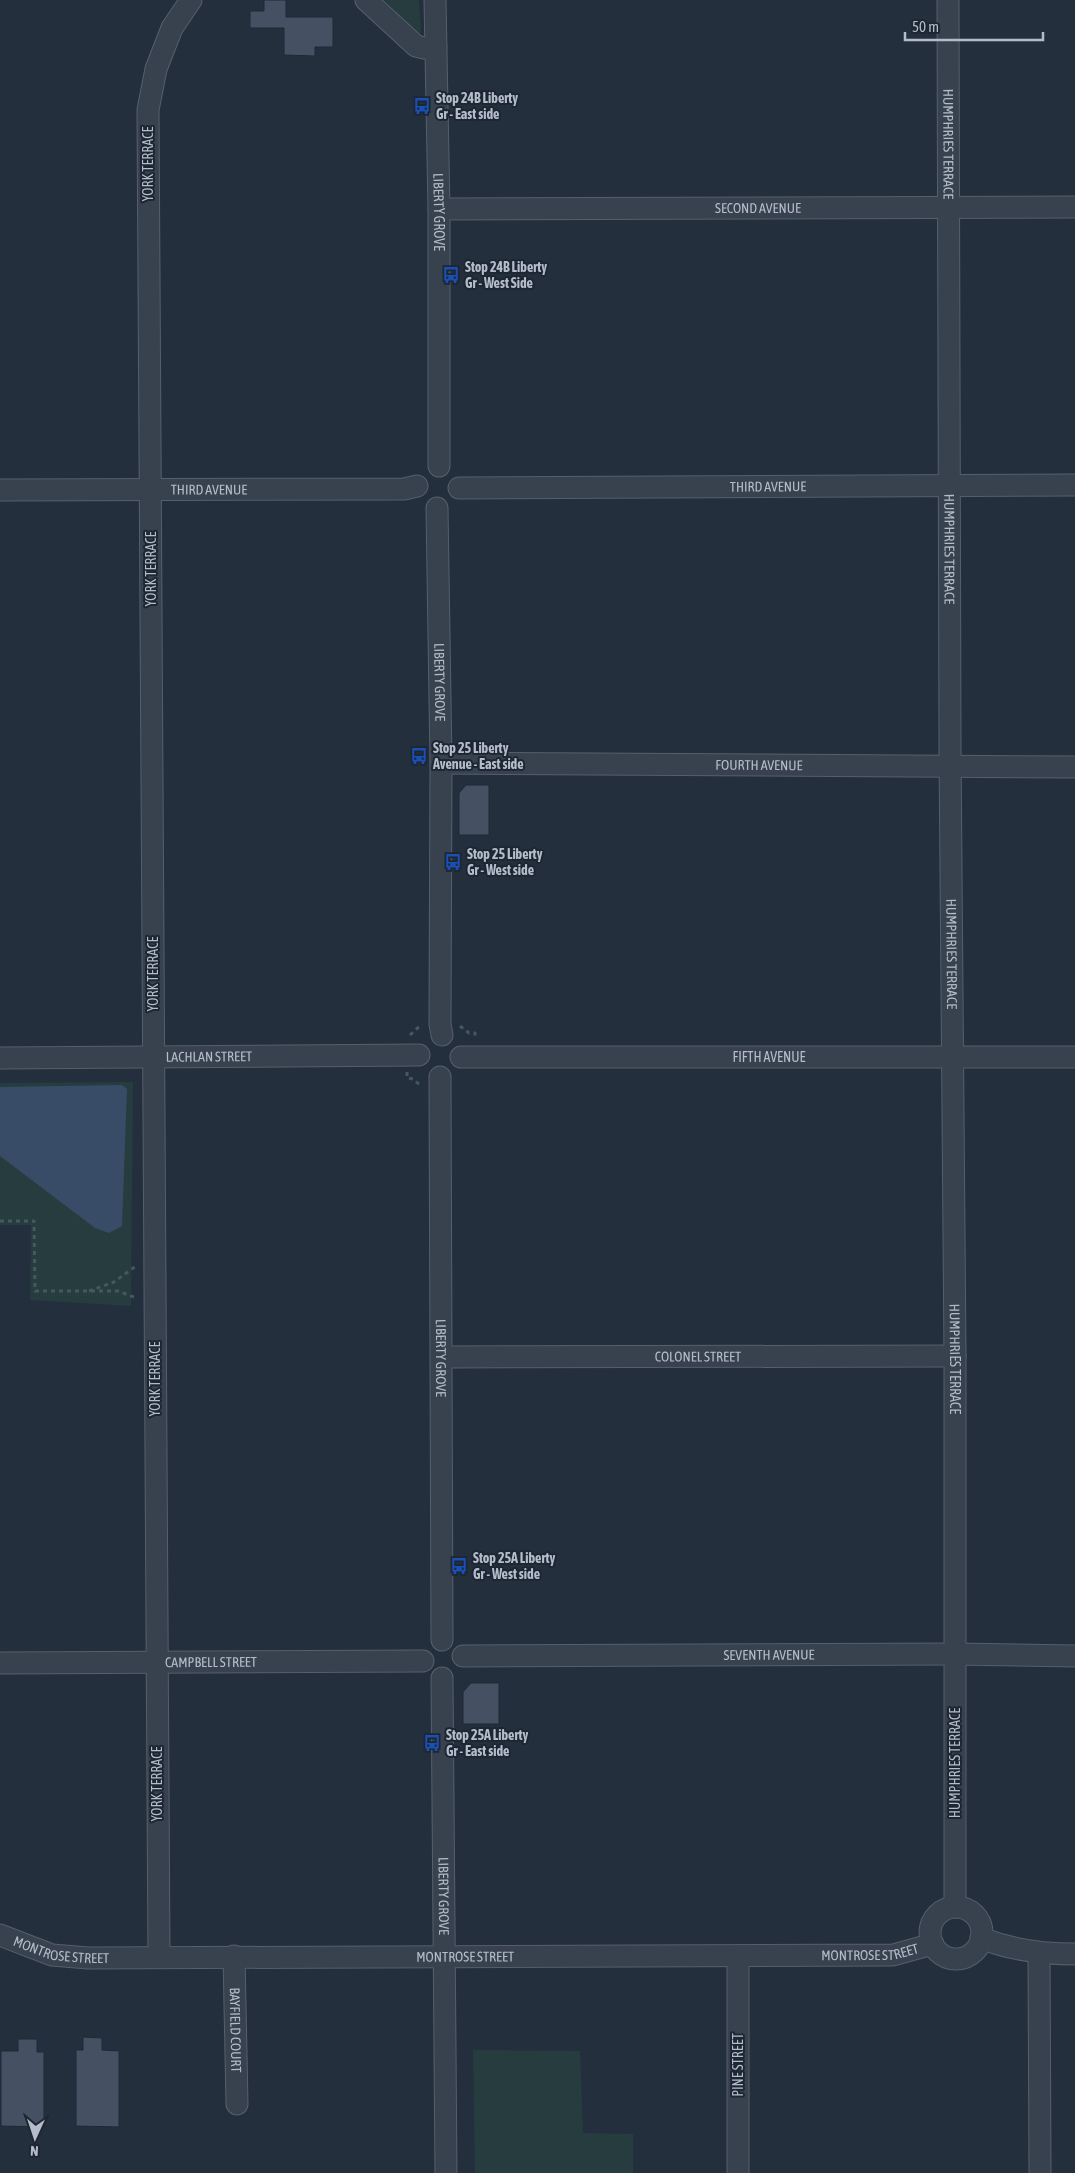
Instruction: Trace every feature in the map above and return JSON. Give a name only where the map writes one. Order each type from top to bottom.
[{"type":"street","name":"YORK TERRACE","points":[[159,1957],[148,110],[156,69],[172,28],[191,0]]},
{"type":"street","points":[[366,0],[406,39],[416,46],[436,48]]},
{"type":"street","name":"LIBERTY GROVE","points":[[435,0],[439,209],[440,466]]},
{"type":"street","name":"HUMPHRIES TERRACE","points":[[948,0],[950,766],[955,1356],[955,1907]]},
{"type":"street","name":"SECOND AVENUE","points":[[439,209],[1075,207]]},
{"type":"street","points":[[440,466],[450,469],[457,478],[459,488],[456,498],[448,505],[437,508],[427,504],[420,496],[418,486],[421,476],[429,468],[440,466]]},
{"type":"street","name":"THIRD AVENUE","points":[[459,488],[1075,485]]},
{"type":"street","name":"THIRD AVENUE","points":[[0,490],[404,489],[418,486]]},
{"type":"street","name":"LIBERTY GROVE","points":[[437,508],[441,763],[440,1024],[442,1034]]},
{"type":"street","name":"FOURTH AVENUE","points":[[441,763],[1075,766]]},
{"type":"street","points":[[442,1034],[456,1042],[459,1046],[461,1057],[457,1068],[452,1073],[440,1077],[425,1071],[419,1055],[422,1044],[426,1040],[442,1034]]},
{"type":"street","name":"LACHLAN STREET","points":[[0,1058],[419,1055]]},
{"type":"street","name":"FIFTH AVENUE","points":[[461,1057],[1075,1057]]},
{"type":"street","name":"LIBERTY GROVE","points":[[440,1077],[442,1640]]},
{"type":"street","name":"COLONEL STREET","points":[[442,1357],[955,1356]]},
{"type":"street","points":[[442,1640],[460,1649],[463,1656],[452,1674],[442,1678],[432,1675],[425,1668],[422,1661],[431,1643],[442,1640]]},
{"type":"street","name":"SEVENTH AVENUE","points":[[463,1656],[954,1654],[1075,1656]]},
{"type":"street","name":"CAMPBELL STREET","points":[[0,1663],[422,1661]]},
{"type":"street","name":"LIBERTY GROVE","points":[[442,1678],[446,2173]]},
{"type":"street","points":[[955,1907],[964,1908],[973,1913],[979,1920],[982,1929],[978,1946],[972,1953],[964,1957],[955,1958],[946,1956],[938,1951],[933,1944],[930,1927],[934,1919],[947,1908],[955,1907]]},
{"type":"street","name":"MONTROSE STREET","points":[[0,1936],[52,1954],[88,1958],[893,1954],[933,1944]]},
{"type":"street","points":[[981,1938],[1016,1949],[1039,1953],[1075,1954]]},
{"type":"street","points":[[1039,1953],[1040,2173]]},
{"type":"street","name":"BAYFIELD COURT","points":[[234,1956],[237,2104]]},
{"type":"street","name":"PINE STREET","points":[[738,1956],[738,2173]]},
{"type":"path","points":[[0,1221],[34,1220],[35,1291],[118,1291],[138,1299],[138,1290]]},
{"type":"path","points":[[89,1290],[114,1282],[137,1264],[138,1273]]},
{"type":"green space","points":[[384,0],[419,0],[421,33],[417,33]]},
{"type":"green space","points":[[133,1082],[131,1306],[30,1300],[31,1225],[0,1225],[0,1083]]},
{"type":"green space","points":[[473,2050],[580,2051],[583,2133],[633,2134],[633,2173],[475,2173]]},
{"type":"water","points":[[122,1085],[127,1089],[122,1226],[109,1233],[95,1228],[0,1156],[0,1087]]},
{"type":"building","points":[[264,0],[286,0],[286,17],[333,17],[333,47],[315,47],[315,56],[284,55],[284,28],[250,28],[250,11],[264,11]]},
{"type":"building","points":[[466,785],[489,785],[489,835],[459,835],[459,793]]},
{"type":"building","points":[[471,1683],[499,1683],[499,1724],[463,1724],[463,1692]]},
{"type":"building","points":[[83,2037],[102,2038],[102,2050],[119,2051],[119,2127],[76,2126],[76,2050],[83,2050]]},
{"type":"building","points":[[18,2039],[37,2039],[37,2052],[44,2052],[44,2127],[1,2126],[1,2051],[18,2051]]},
{"type":"place","name":"Stop 24B Liberty Gr - East side","points":[[422,106]]},
{"type":"place","name":"Stop 24B Liberty Gr - West Side","points":[[451,275]]},
{"type":"place","name":"Stop 25 Liberty Avenue - East side","points":[[419,756]]},
{"type":"place","name":"Stop 25 Liberty Gr - West side","points":[[453,862]]},
{"type":"place","name":"Stop 25A Liberty Gr - West side","points":[[459,1566]]},
{"type":"place","name":"Stop 25A Liberty Gr - East side","points":[[432,1743]]}]
